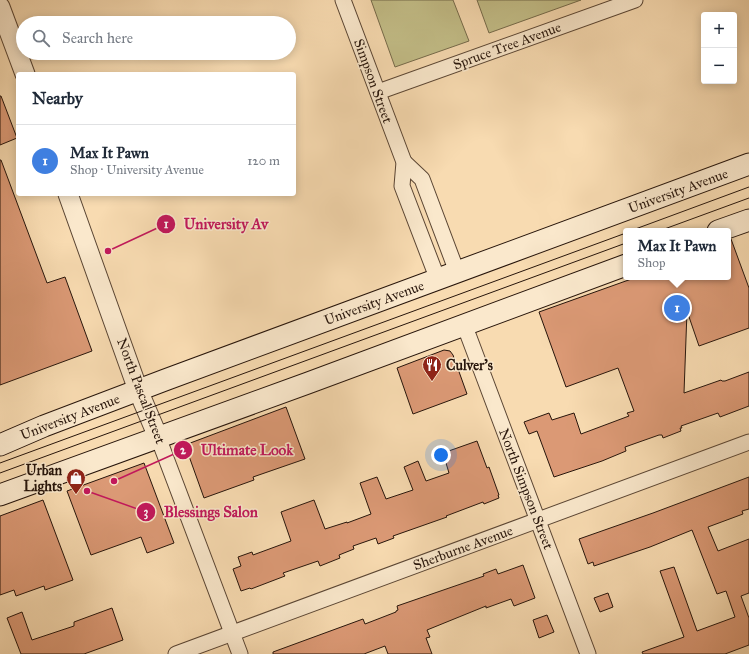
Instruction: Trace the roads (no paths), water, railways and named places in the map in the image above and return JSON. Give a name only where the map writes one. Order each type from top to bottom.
[{"type":"main road","name":"University Avenue","points":[[0,445],[44,426],[138,390],[749,164]]},
{"type":"main road","points":[[726,228],[749,220]]},
{"type":"main road","points":[[0,495],[623,265]]},
{"type":"street","name":"Simpson Street","points":[[343,0],[404,162],[402,186],[438,280]]},
{"type":"street","name":"Spruce Tree Avenue","points":[[378,92],[635,0]]},
{"type":"street","points":[[0,7],[16,52]]},
{"type":"street","points":[[19,60],[23,72]]},
{"type":"street","name":"Simpson Street","points":[[404,162],[422,179],[457,272]]},
{"type":"street","name":"North Pascal Street","points":[[69,196],[138,390],[158,437],[240,654]]},
{"type":"street","name":"North Simpson Street","points":[[464,324],[588,654]]},
{"type":"street","name":"Sherburne Avenue","points":[[176,654],[749,442]]},
{"type":"tram line","points":[[638,228],[749,187]]},
{"type":"tram line","points":[[667,228],[749,198]]},
{"type":"tram line","points":[[0,463],[623,234]]},
{"type":"tram line","points":[[0,473],[623,244]]},
{"type":"place","name":"University Av","points":[[108,251]]},
{"type":"place","name":"Max It Pawn","points":[[677,308]]},
{"type":"place","name":"Culver's","points":[[432,382]]},
{"type":"place","name":"Ultimate Look","points":[[114,481]]},
{"type":"place","name":"Blessings Salon","points":[[87,491]]},
{"type":"place","name":"Urban Lights","points":[[76,495]]}]
